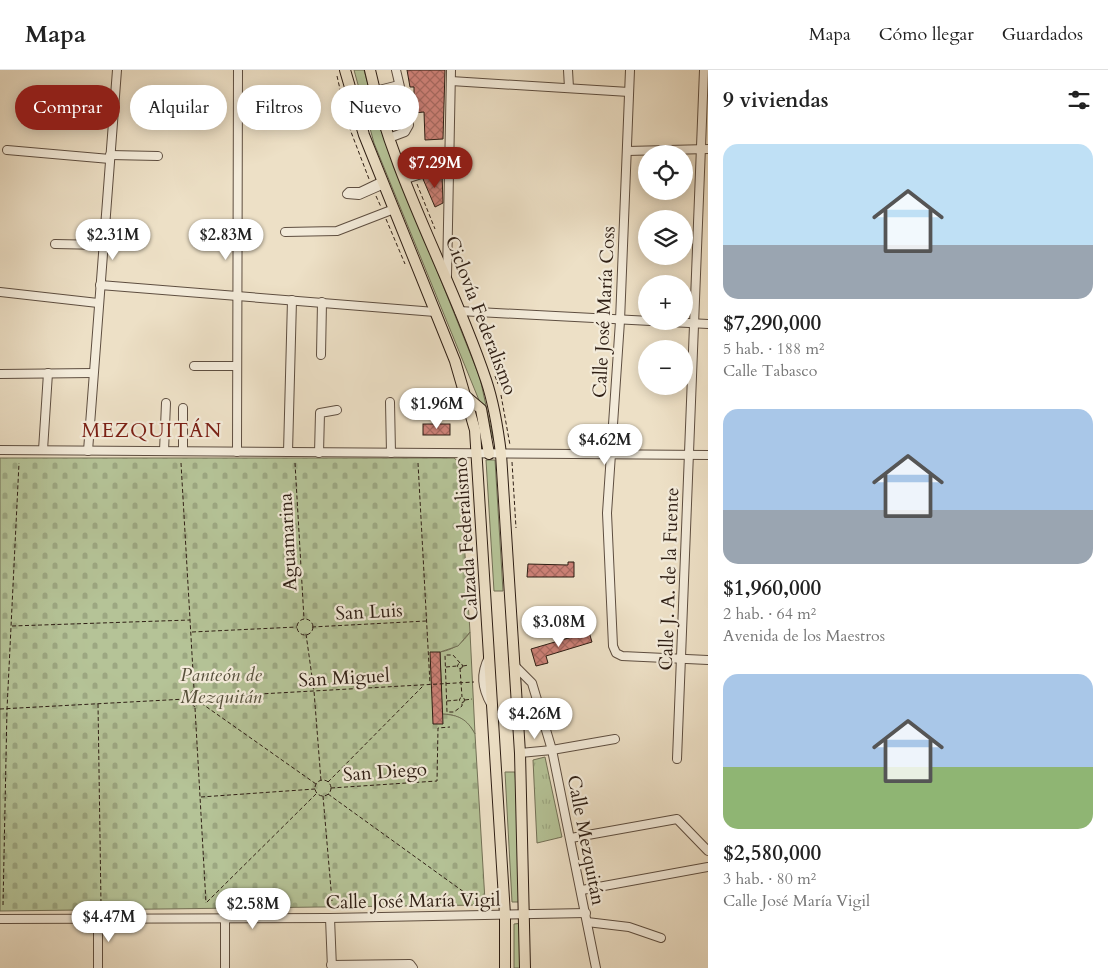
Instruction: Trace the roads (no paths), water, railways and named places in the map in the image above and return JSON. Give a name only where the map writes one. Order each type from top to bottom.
[{"type":"main road","name":"Calzada Federalismo","points":[[345,70],[364,135],[435,312],[467,398],[477,454],[505,915],[505,968]]},
{"type":"main road","points":[[370,70],[374,85]]},
{"type":"main road","points":[[387,130],[410,178],[447,281],[486,380],[507,454],[514,665],[520,753],[526,915],[525,968]]},
{"type":"main road","points":[[467,398],[481,409],[488,454]]},
{"type":"street","points":[[88,451],[117,70]]},
{"type":"street","points":[[237,452],[238,70]]},
{"type":"street","points":[[396,70],[399,85]]},
{"type":"street","points":[[447,281],[451,70]]},
{"type":"street","points":[[568,70],[569,88]]},
{"type":"street","name":"Calle José María Coss","points":[[630,70],[620,321],[607,513],[613,646],[616,653],[680,659]]},
{"type":"street","name":"Calle J. A. de la Fuente","points":[[693,324],[704,149],[704,70]]},
{"type":"street","points":[[451,81],[629,92]]},
{"type":"street","points":[[389,138],[406,130]]},
{"type":"street","points":[[627,151],[704,149]]},
{"type":"street","points":[[7,150],[110,157],[158,156]]},
{"type":"street","points":[[410,178],[449,165]]},
{"type":"street","points":[[372,188],[383,183]]},
{"type":"street","points":[[285,232],[336,231],[394,209]]},
{"type":"street","points":[[55,244],[103,245]]},
{"type":"street","points":[[100,285],[435,312]]},
{"type":"street","points":[[0,292],[98,302]]},
{"type":"street","points":[[288,452],[292,300]]},
{"type":"street","points":[[321,355],[322,302]]},
{"type":"street","points":[[459,311],[638,322]]},
{"type":"street","points":[[693,324],[708,324]]},
{"type":"street","name":"Calle J. A. de la Fuente","points":[[677,759],[693,330]]},
{"type":"street","points":[[194,366],[237,366]]},
{"type":"street","points":[[43,450],[48,373]]},
{"type":"street","points":[[0,374],[93,373]]},
{"type":"street","points":[[390,402],[391,453]]},
{"type":"street","points":[[164,451],[166,404]]},
{"type":"street","points":[[183,408],[183,451]]},
{"type":"street","points":[[319,452],[320,413],[337,410]]},
{"type":"street","points":[[0,450],[708,455]]},
{"type":"street","points":[[490,655],[482,669],[484,692],[493,706]]},
{"type":"street","points":[[680,659],[708,660]]},
{"type":"street","name":"Calle Mezquitán","points":[[514,665],[532,683],[552,750],[582,890],[596,968]]},
{"type":"street","points":[[520,753],[552,750],[615,739]]},
{"type":"street","points":[[571,838],[678,818],[708,851]]},
{"type":"street","points":[[582,890],[708,867]]},
{"type":"street","name":"Calle José María Vigil","points":[[0,919],[330,918],[586,913]]},
{"type":"street","points":[[98,918],[98,968]]},
{"type":"street","points":[[330,918],[332,966],[410,964],[413,968]]},
{"type":"street","points":[[224,919],[225,968]]},
{"type":"street","points":[[587,922],[629,927],[661,938]]},
{"type":"district","name":"MEZQUITÁN","points":[[152,430]]},
{"type":"park label","name":"Panteón de Mezquitán","points":[[221,685]]}]
